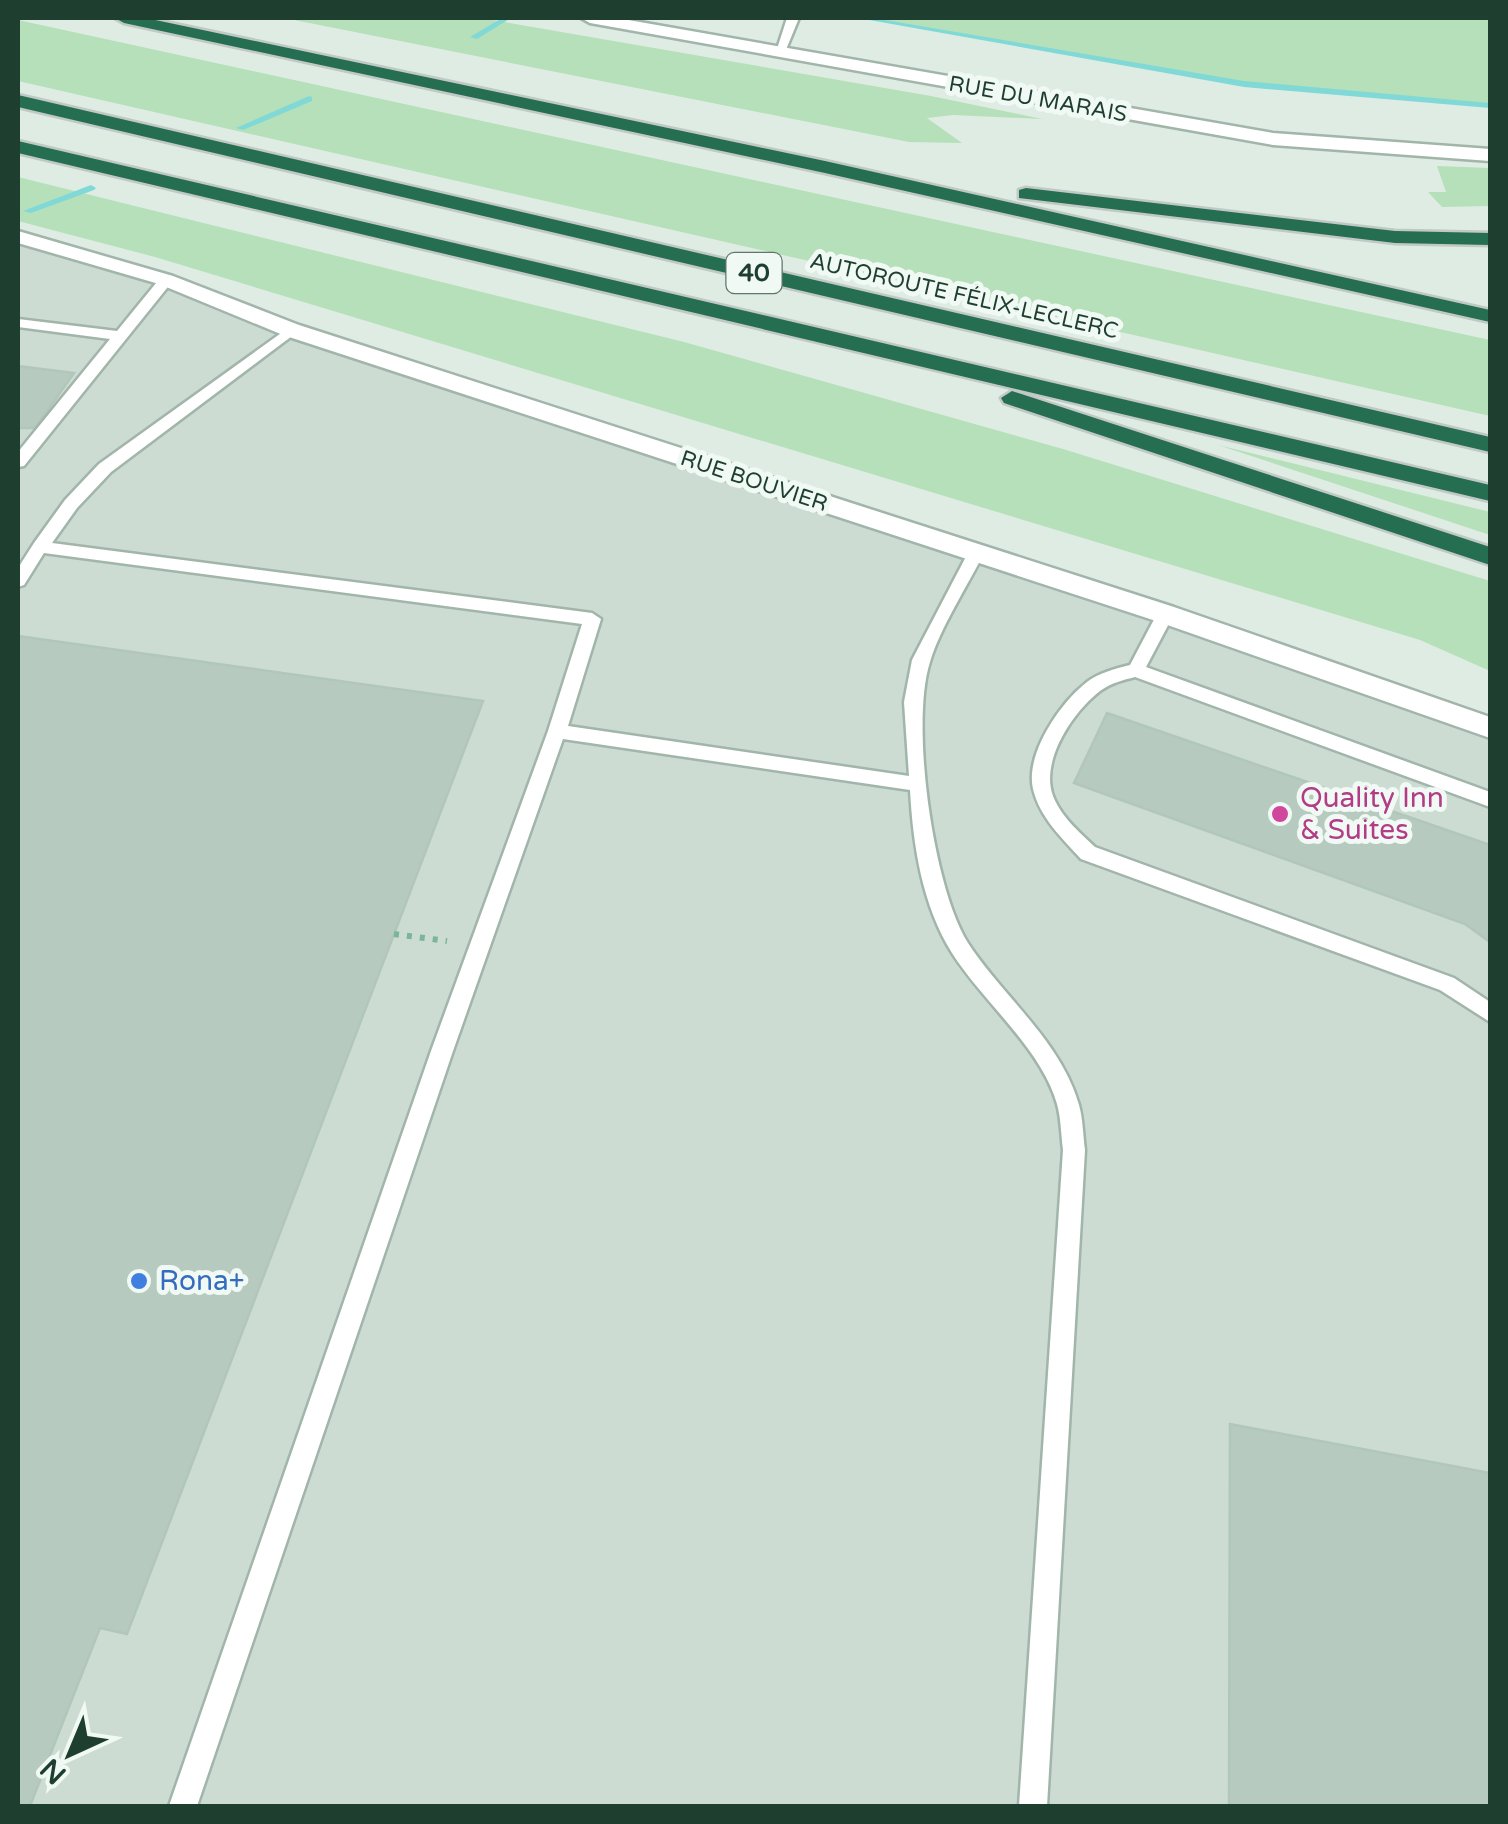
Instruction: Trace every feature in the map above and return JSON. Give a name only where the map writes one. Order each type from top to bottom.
[{"type":"highway","points":[[124,18],[1490,316]]},
{"type":"highway","name":"AUTOROUTE FÉLIX-LECLERC","points":[[18,101],[1490,445]]},
{"type":"highway","points":[[18,148],[1490,493]]},
{"type":"highway","points":[[825,168],[1262,223],[1396,237],[1490,239]]},
{"type":"highway","points":[[820,335],[1490,556]]},
{"type":"street","name":"RUE DU MARAIS","points":[[590,18],[1273,139],[1490,154]]},
{"type":"street","name":"RUE BOUVIER","points":[[18,237],[166,280],[292,330],[1166,614],[1490,728]]},
{"type":"lane","points":[[779,52],[793,18]]},
{"type":"lane","points":[[18,462],[166,280]]},
{"type":"lane","points":[[18,322],[120,336]]},
{"type":"lane","points":[[18,581],[40,546],[105,468],[292,330]]},
{"type":"lane","points":[[40,546],[592,620],[557,731],[183,1806]]},
{"type":"lane","points":[[976,553],[920,660],[913,702],[916,784],[934,890],[959,946],[1054,1068],[1070,1121],[1073,1169],[1033,1806]]},
{"type":"lane","points":[[1136,670],[1166,614]]},
{"type":"lane","points":[[1490,800],[1136,670],[1103,680],[1076,706],[1052,738],[1041,782],[1055,820],[1088,853],[1447,984],[1490,1013]]},
{"type":"lane","points":[[557,731],[916,784]]},
{"type":"path","points":[[394,934],[467,943],[487,928]]},
{"type":"shaded area","points":[[18,237],[70,250],[292,330],[1443,708],[1490,728],[1490,1806],[18,1806]]},
{"type":"green space","points":[[284,18],[481,18],[1042,119],[953,115],[927,118],[962,143],[909,142]]},
{"type":"green space","points":[[862,18],[1490,18],[1490,106],[1244,84]]},
{"type":"green space","points":[[18,20],[1490,340],[1490,416],[18,81]]},
{"type":"green space","points":[[1437,166],[1490,168],[1490,206],[1442,207],[1428,192],[1446,192]]},
{"type":"green space","points":[[18,177],[684,342],[1063,449],[1490,581],[1490,671],[1420,640],[155,257],[18,221]]},
{"type":"green space","points":[[1218,445],[1490,512],[1490,535]]},
{"type":"building","points":[[18,366],[74,373],[35,428],[18,428]]},
{"type":"building","name":"Rona+","points":[[18,636],[483,701],[127,1634],[100,1628],[30,1806],[18,1806]]},
{"type":"building","name":"Quality Inn & Suites","points":[[1107,713],[1490,845],[1490,942],[1465,924],[1074,783]]},
{"type":"building","points":[[1230,1424],[1490,1473],[1490,1806],[1229,1806]]},
{"type":"waterway","points":[[474,37],[507,18]]},
{"type":"waterway","points":[[862,18],[1244,84],[1490,106]]},
{"type":"waterway","points":[[240,128],[309,99]]},
{"type":"waterway","points":[[28,211],[91,188]]},
{"type":"place","name":"Quality Inn & Suites","points":[[1280,814]]},
{"type":"place","name":"Rona+","points":[[139,1281]]}]
